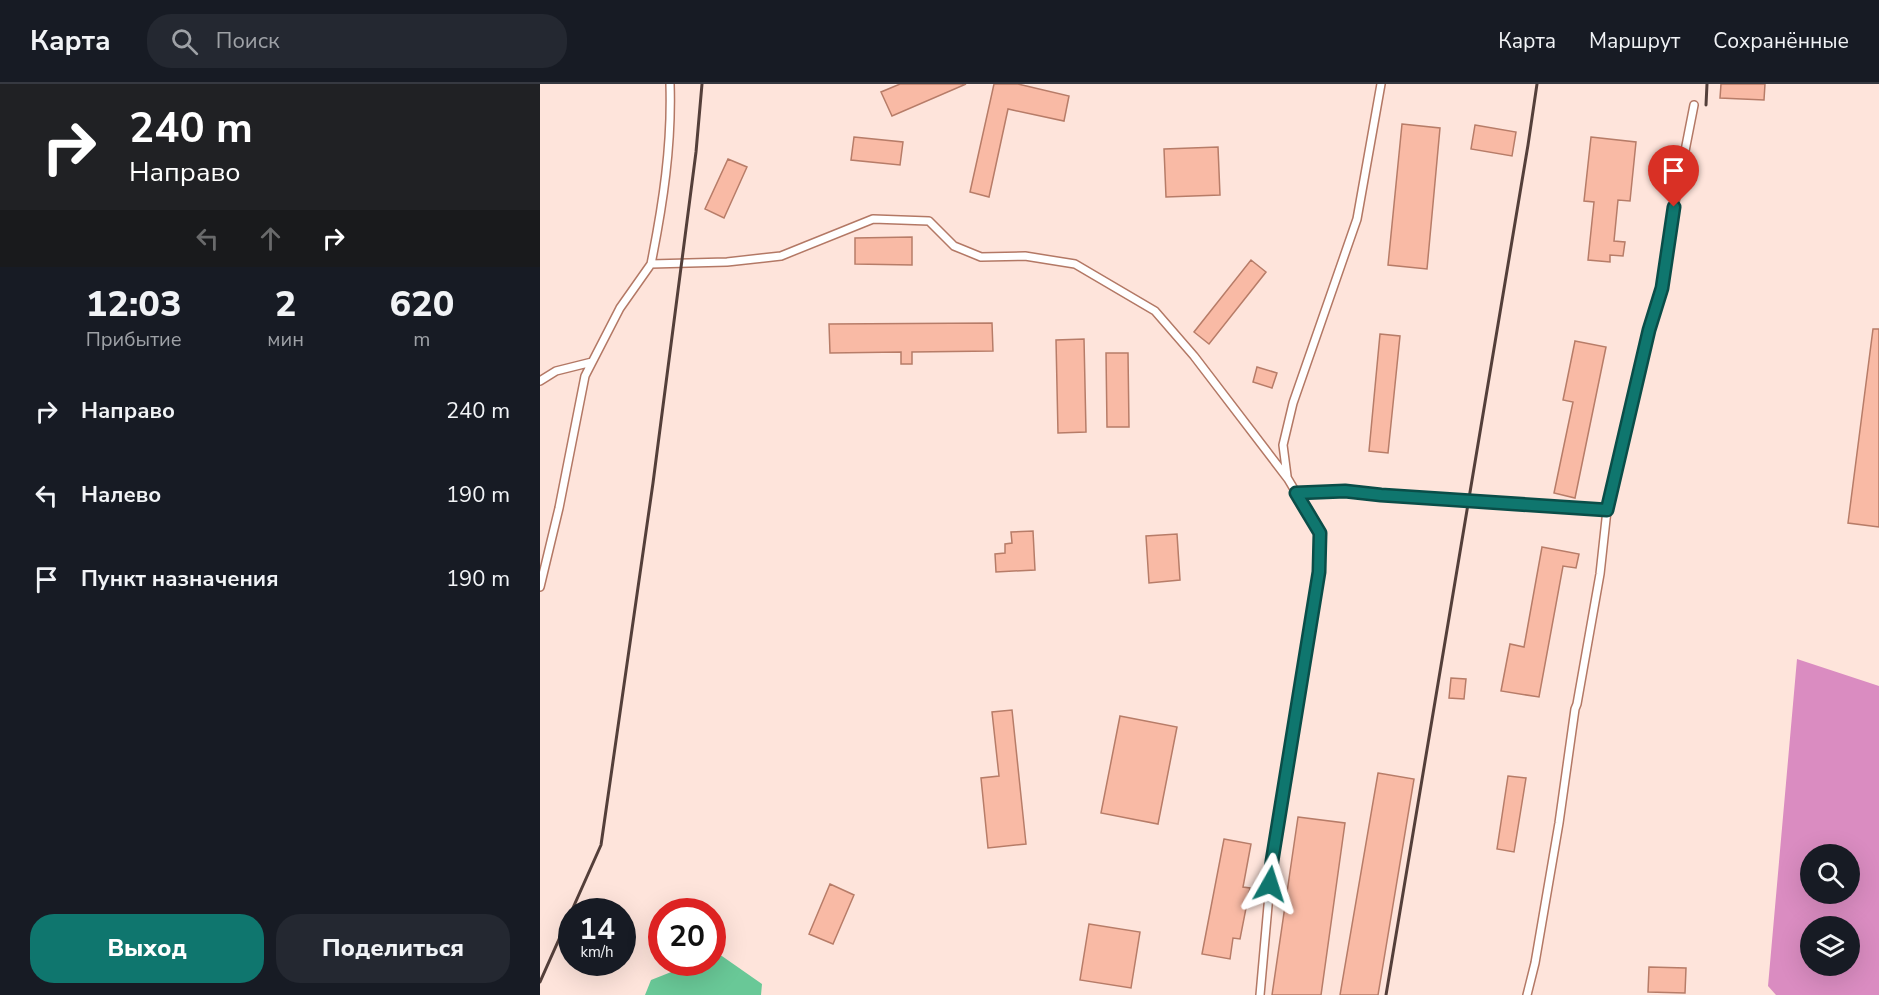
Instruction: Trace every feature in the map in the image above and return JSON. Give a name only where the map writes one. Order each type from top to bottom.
[{"type":"lane","points":[[540,587],[559,508],[585,376],[620,308],[651,264],[661,214],[671,128],[670,84]]},
{"type":"lane","points":[[1287,479],[1283,445],[1293,403],[1357,219],[1382,84]]},
{"type":"lane","points":[[1527,995],[1535,963],[1559,823],[1575,709],[1599,585],[1607,510],[1649,330],[1662,288],[1674,207],[1694,105]]},
{"type":"lane","points":[[651,264],[727,262],[781,256],[873,219],[929,221],[954,246],[981,257],[1025,256],[1075,264],[1155,311],[1194,356],[1287,479],[1320,533],[1319,572],[1272,861],[1260,995]]},
{"type":"lane","points":[[540,381],[556,371],[592,362]]},
{"type":"lane","points":[[1296,493],[1345,491],[1607,510]]},
{"type":"shaded area","points":[[1797,659],[1879,686],[1879,995],[1776,995],[1768,986]]},
{"type":"shaded area","points":[[726,959],[762,984],[761,995],[645,995],[651,980],[661,976],[726,976]]},
{"type":"building","points":[[900,84],[966,84],[892,116],[881,92]]},
{"type":"building","points":[[994,84],[1018,84],[1069,96],[1064,121],[1008,109],[989,197],[970,192]]},
{"type":"building","points":[[1721,84],[1765,84],[1764,100],[1720,98]]},
{"type":"building","points":[[1402,124],[1440,128],[1427,269],[1388,265]]},
{"type":"building","points":[[1475,125],[1516,132],[1512,156],[1471,149]]},
{"type":"building","points":[[854,137],[903,142],[900,165],[851,160]]},
{"type":"building","points":[[1591,137],[1636,142],[1630,201],[1618,200],[1614,241],[1625,242],[1623,256],[1610,255],[1610,262],[1588,260],[1594,202],[1584,201]]},
{"type":"building","points":[[1218,147],[1220,195],[1166,197],[1164,149]]},
{"type":"building","points":[[728,159],[747,167],[724,218],[705,209]]},
{"type":"building","points":[[912,237],[912,265],[855,264],[855,238]]},
{"type":"building","points":[[1251,260],[1266,272],[1209,344],[1194,332]]},
{"type":"building","points":[[992,323],[993,351],[912,352],[912,364],[901,364],[901,352],[830,353],[829,324]]},
{"type":"building","points":[[1873,329],[1879,329],[1879,527],[1848,523]]},
{"type":"building","points":[[1380,334],[1400,336],[1388,453],[1369,451]]},
{"type":"building","points":[[1084,339],[1086,432],[1058,433],[1056,340]]},
{"type":"building","points":[[1575,341],[1606,347],[1575,498],[1554,493],[1573,402],[1563,400]]},
{"type":"building","points":[[1106,353],[1128,353],[1129,427],[1107,427]]},
{"type":"building","points":[[1257,367],[1277,373],[1272,388],[1253,382]]},
{"type":"building","points":[[1033,531],[1035,570],[996,572],[995,554],[1005,553],[1005,544],[1012,543],[1011,532]]},
{"type":"building","points":[[1177,534],[1180,580],[1149,583],[1146,536]]},
{"type":"building","points":[[1542,547],[1579,554],[1576,568],[1563,566],[1539,697],[1501,691],[1510,644],[1524,647]]},
{"type":"building","points":[[1451,678],[1466,679],[1464,699],[1449,698]]},
{"type":"building","points":[[1012,710],[1026,844],[988,848],[981,778],[999,776],[992,712]]},
{"type":"building","points":[[1120,716],[1177,727],[1158,824],[1101,813]]},
{"type":"building","points":[[1378,773],[1414,779],[1378,995],[1340,995]]},
{"type":"building","points":[[1508,776],[1526,778],[1514,852],[1497,849]]},
{"type":"building","points":[[1298,817],[1345,823],[1321,995],[1272,995]]},
{"type":"building","points":[[1224,839],[1251,844],[1243,887],[1250,888],[1240,939],[1233,938],[1230,959],[1202,954]]},
{"type":"building","points":[[830,884],[854,895],[833,944],[809,934]]},
{"type":"building","points":[[1089,924],[1140,932],[1131,988],[1080,980]]},
{"type":"building","points":[[1649,967],[1686,968],[1685,993],[1648,992]]},
{"type":"railway","points":[[540,982],[601,845],[653,483],[696,152],[702,84]]},
{"type":"railway","points":[[1386,995],[1537,84]]},
{"type":"railway","points":[[1706,105],[1707,84]]},
{"type":"route","points":[[1270,884],[1319,572],[1320,533],[1296,493],[1345,491],[1607,510],[1649,330],[1662,288],[1674,207]]}]
